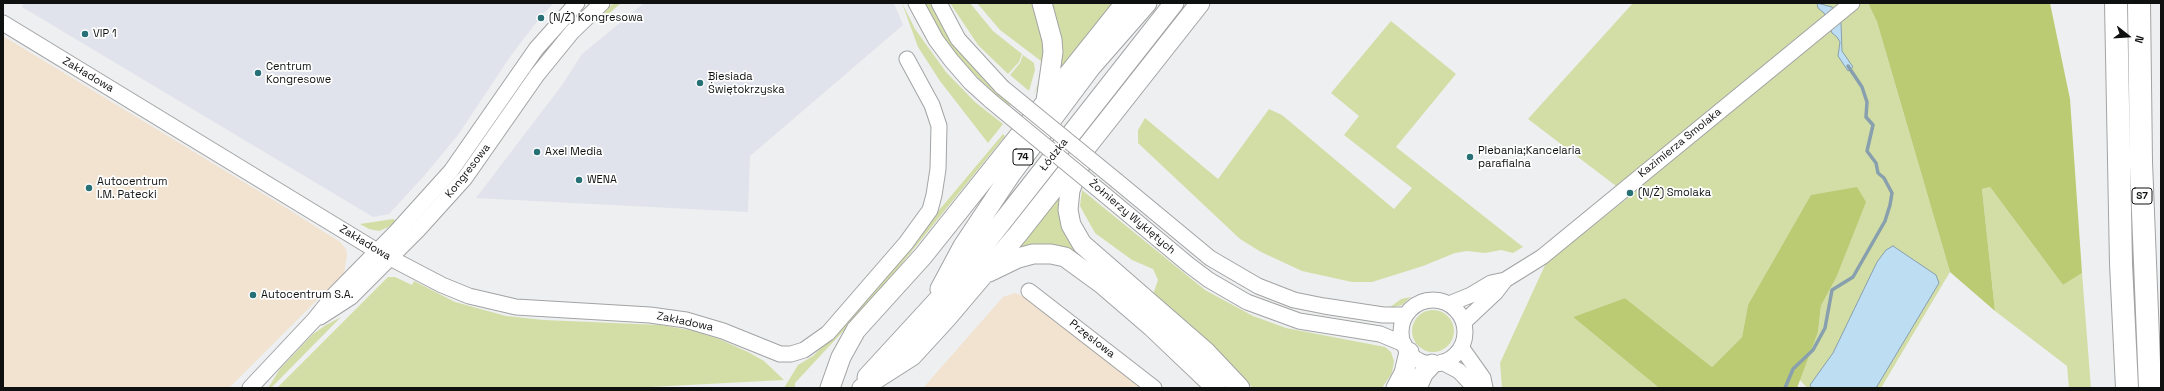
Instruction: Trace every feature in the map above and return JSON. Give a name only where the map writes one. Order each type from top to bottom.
[{"type":"highway","points":[[2107,3],[2116,66]]},
{"type":"highway","points":[[2116,3],[2116,66],[2121,264],[2127,388]]},
{"type":"highway","name":"S7","points":[[2139,3],[2141,162],[2150,388]]},
{"type":"main road","points":[[1042,3],[1052,40],[1053,52],[1046,103]]},
{"type":"main road","points":[[830,388],[841,357],[856,330],[923,256],[1125,3]]},
{"type":"main road","name":"Łódzka","points":[[932,304],[963,246],[1011,174],[1091,67],[1147,3]]},
{"type":"main road","name":"Łódzka","points":[[856,388],[932,304],[957,281],[1174,3]]},
{"type":"main road","points":[[862,388],[912,356],[984,275],[1200,3]]},
{"type":"main road","points":[[1090,141],[1070,190],[1068,210],[1071,226],[1082,244],[1128,296],[1157,321],[1216,388]]},
{"type":"main road","points":[[984,275],[1018,258],[1033,254],[1051,254],[1064,257],[1128,296]]},
{"type":"main road","points":[[1157,321],[1206,352],[1240,388]]},
{"type":"main road","points":[[1396,388],[1404,373],[1406,348]]},
{"type":"main road","points":[[1417,388],[1423,374],[1437,363]]},
{"type":"street","name":"Kongresowa","points":[[250,388],[314,320],[351,297],[383,254],[460,161],[536,49],[577,3]]},
{"type":"street","name":"Kongresowa","points":[[383,254],[465,178],[538,75],[572,32],[602,3]]},
{"type":"street","name":"Żołnierzy Wyklętych","points":[[916,3],[932,34],[970,83],[1105,196],[1209,280],[1247,302],[1299,320],[1380,334],[1406,348]]},
{"type":"street","name":"Żołnierzy Wyklętych","points":[[939,3],[958,39],[1002,86],[1210,258],[1258,286],[1294,300],[1383,315],[1406,315]]},
{"type":"street","name":"Kazimierza Smolaka","points":[[1449,304],[1492,283],[1505,280],[1542,257],[1850,4]]},
{"type":"street","name":"Zakładowa","points":[[3,23],[383,254],[442,285],[469,296],[496,303],[534,309],[674,318],[723,331],[780,354],[798,353],[810,347],[828,333],[906,243],[930,210],[938,169],[938,126],[932,105],[907,59]]},
{"type":"street","name":"Kazimierza Smolaka","points":[[1464,322],[1496,292],[1505,280]]},
{"type":"street","name":"Przęsłowa","points":[[1029,291],[1154,388]]},
{"type":"street","points":[[1437,363],[1456,354],[1461,347],[1465,335],[1464,322],[1460,315],[1449,304],[1440,301],[1426,301],[1413,307],[1406,315],[1402,324],[1402,334],[1406,348],[1415,358],[1459,370],[1475,388]]},
{"type":"street","points":[[1461,347],[1483,378],[1485,388]]},
{"type":"shaded area","points":[[24,3],[554,3],[543,14],[512,54],[458,135],[424,176],[389,214],[373,217],[22,7]]},
{"type":"shaded area","points":[[644,3],[894,3],[903,25],[750,156],[748,212],[476,198],[562,85],[582,54]]},
{"type":"shaded area","points":[[3,36],[280,204],[340,242],[346,249],[347,255],[344,273],[229,388],[3,388]]},
{"type":"shaded area","points":[[1015,293],[1034,301],[1142,388],[923,388],[1003,297]]},
{"type":"green space","points":[[614,3],[620,4],[598,23],[594,19]]},
{"type":"green space","points":[[902,3],[915,29],[946,72],[975,102],[1003,124],[988,143],[940,81],[918,47]]},
{"type":"green space","points":[[923,3],[930,3],[943,27],[969,63],[985,81],[1011,103],[1009,106],[966,67],[941,35]]},
{"type":"green space","points":[[950,3],[970,3],[993,31],[1022,54],[1019,62],[1008,74],[978,45]]},
{"type":"green space","points":[[977,3],[1033,3],[1046,44],[1039,84],[1034,95],[1040,77],[1041,61],[1000,30]]},
{"type":"green space","points":[[1050,3],[1116,3],[1060,75]]},
{"type":"green space","points":[[1633,3],[1840,3],[1616,186],[1528,119]]},
{"type":"green space","points":[[1859,3],[1868,3],[1877,22],[1950,272],[1881,388],[1807,388],[1799,379],[1818,332],[1821,306],[1836,278],[1748,305],[1742,337],[1712,367],[1625,298],[1573,317],[1659,388],[1502,388],[1500,363],[1546,263],[1624,201]]},
{"type":"green space","points":[[1868,3],[2050,3],[2070,99],[2082,273],[2063,285],[1990,187],[1982,189],[1995,311],[1950,272],[1877,22]]},
{"type":"green space","points":[[1391,21],[1456,74],[1396,147],[1523,247],[1513,253],[1501,250],[1485,253],[1467,251],[1455,253],[1423,266],[1372,282],[1352,282],[1302,271],[1261,252],[1240,239],[1138,143],[1138,130],[1145,118],[1218,179],[1269,109],[1282,115],[1394,209],[1412,188],[1344,135],[1359,116],[1331,93]]},
{"type":"green space","points":[[1023,55],[1034,63],[1035,70],[1029,91],[1010,75],[1020,63]]},
{"type":"green space","points":[[1003,134],[1005,136],[874,298],[795,383],[795,388],[784,388],[798,365],[813,356],[835,334]]},
{"type":"green space","points":[[1857,187],[1866,202],[1836,278],[1821,306],[1818,332],[1797,388],[1659,388],[1573,317],[1625,298],[1712,367],[1742,337],[1748,305],[1811,195]]},
{"type":"green space","points":[[1990,187],[2063,285],[2082,273],[2091,388],[2069,388],[2067,366],[1995,311],[1982,189]]},
{"type":"green space","points":[[1082,190],[1205,290],[1253,316],[1286,328],[1385,347],[1391,352],[1394,361],[1392,373],[1382,388],[1253,388],[1220,356],[1152,297],[1158,280],[1153,269],[1132,260],[1095,233],[1080,206]]},
{"type":"green space","points":[[1060,192],[1061,208],[1143,306],[1231,388],[1225,388],[1084,262],[1012,254]]},
{"type":"green space","points":[[393,219],[396,221],[391,226],[379,231],[369,229],[360,224]]},
{"type":"green space","points":[[388,277],[395,277],[412,285],[414,281],[455,302],[506,316],[544,320],[661,325],[694,331],[719,339],[748,352],[764,361],[784,380],[631,388],[277,388]]},
{"type":"green space","points":[[1411,297],[1402,305],[1389,308],[1401,299]]},
{"type":"green space","points":[[1429,310],[1437,310],[1445,313],[1451,319],[1454,331],[1451,343],[1445,349],[1437,352],[1429,352],[1421,349],[1415,343],[1412,335],[1412,327],[1415,319],[1421,313]]},
{"type":"green space","points":[[341,317],[271,388],[268,388],[280,369],[313,334]]},
{"type":"water","points":[[1817,3],[1832,7],[1841,23],[1842,51],[1853,67],[1848,71],[1838,56],[1840,42],[1832,33],[1824,13],[1818,8]]},
{"type":"water","points":[[1893,246],[1936,275],[1939,283],[1876,388],[1812,388],[1810,385],[1833,353],[1877,262],[1886,250]]},
{"type":"waterway","points":[[1785,388],[1793,369],[1813,350],[1825,328],[1832,290],[1853,277],[1885,221],[1890,205],[1892,193],[1884,178],[1878,173],[1876,163],[1867,151],[1873,125],[1866,117],[1867,102],[1862,87],[1848,66]]},
{"type":"place","name":"(N/Ż) Kongresowa","points":[[541,18]]},
{"type":"place","name":"VIP 1","points":[[85,34]]},
{"type":"place","name":"Centrum Kongresowe","points":[[258,73]]},
{"type":"place","name":"Biesiada Świętokrzyska","points":[[700,83]]},
{"type":"place","name":"Axel Media","points":[[537,152]]},
{"type":"place","name":"Plebania;Kancelaria parafialna","points":[[1470,157]]},
{"type":"place","name":"WENA","points":[[579,180]]},
{"type":"place","name":"Autocentrum I.M. Patecki","points":[[89,188]]},
{"type":"place","name":"(N/Ż) Smolaka","points":[[1630,193]]},
{"type":"place","name":"Autocentrum S.A.","points":[[253,295]]}]
